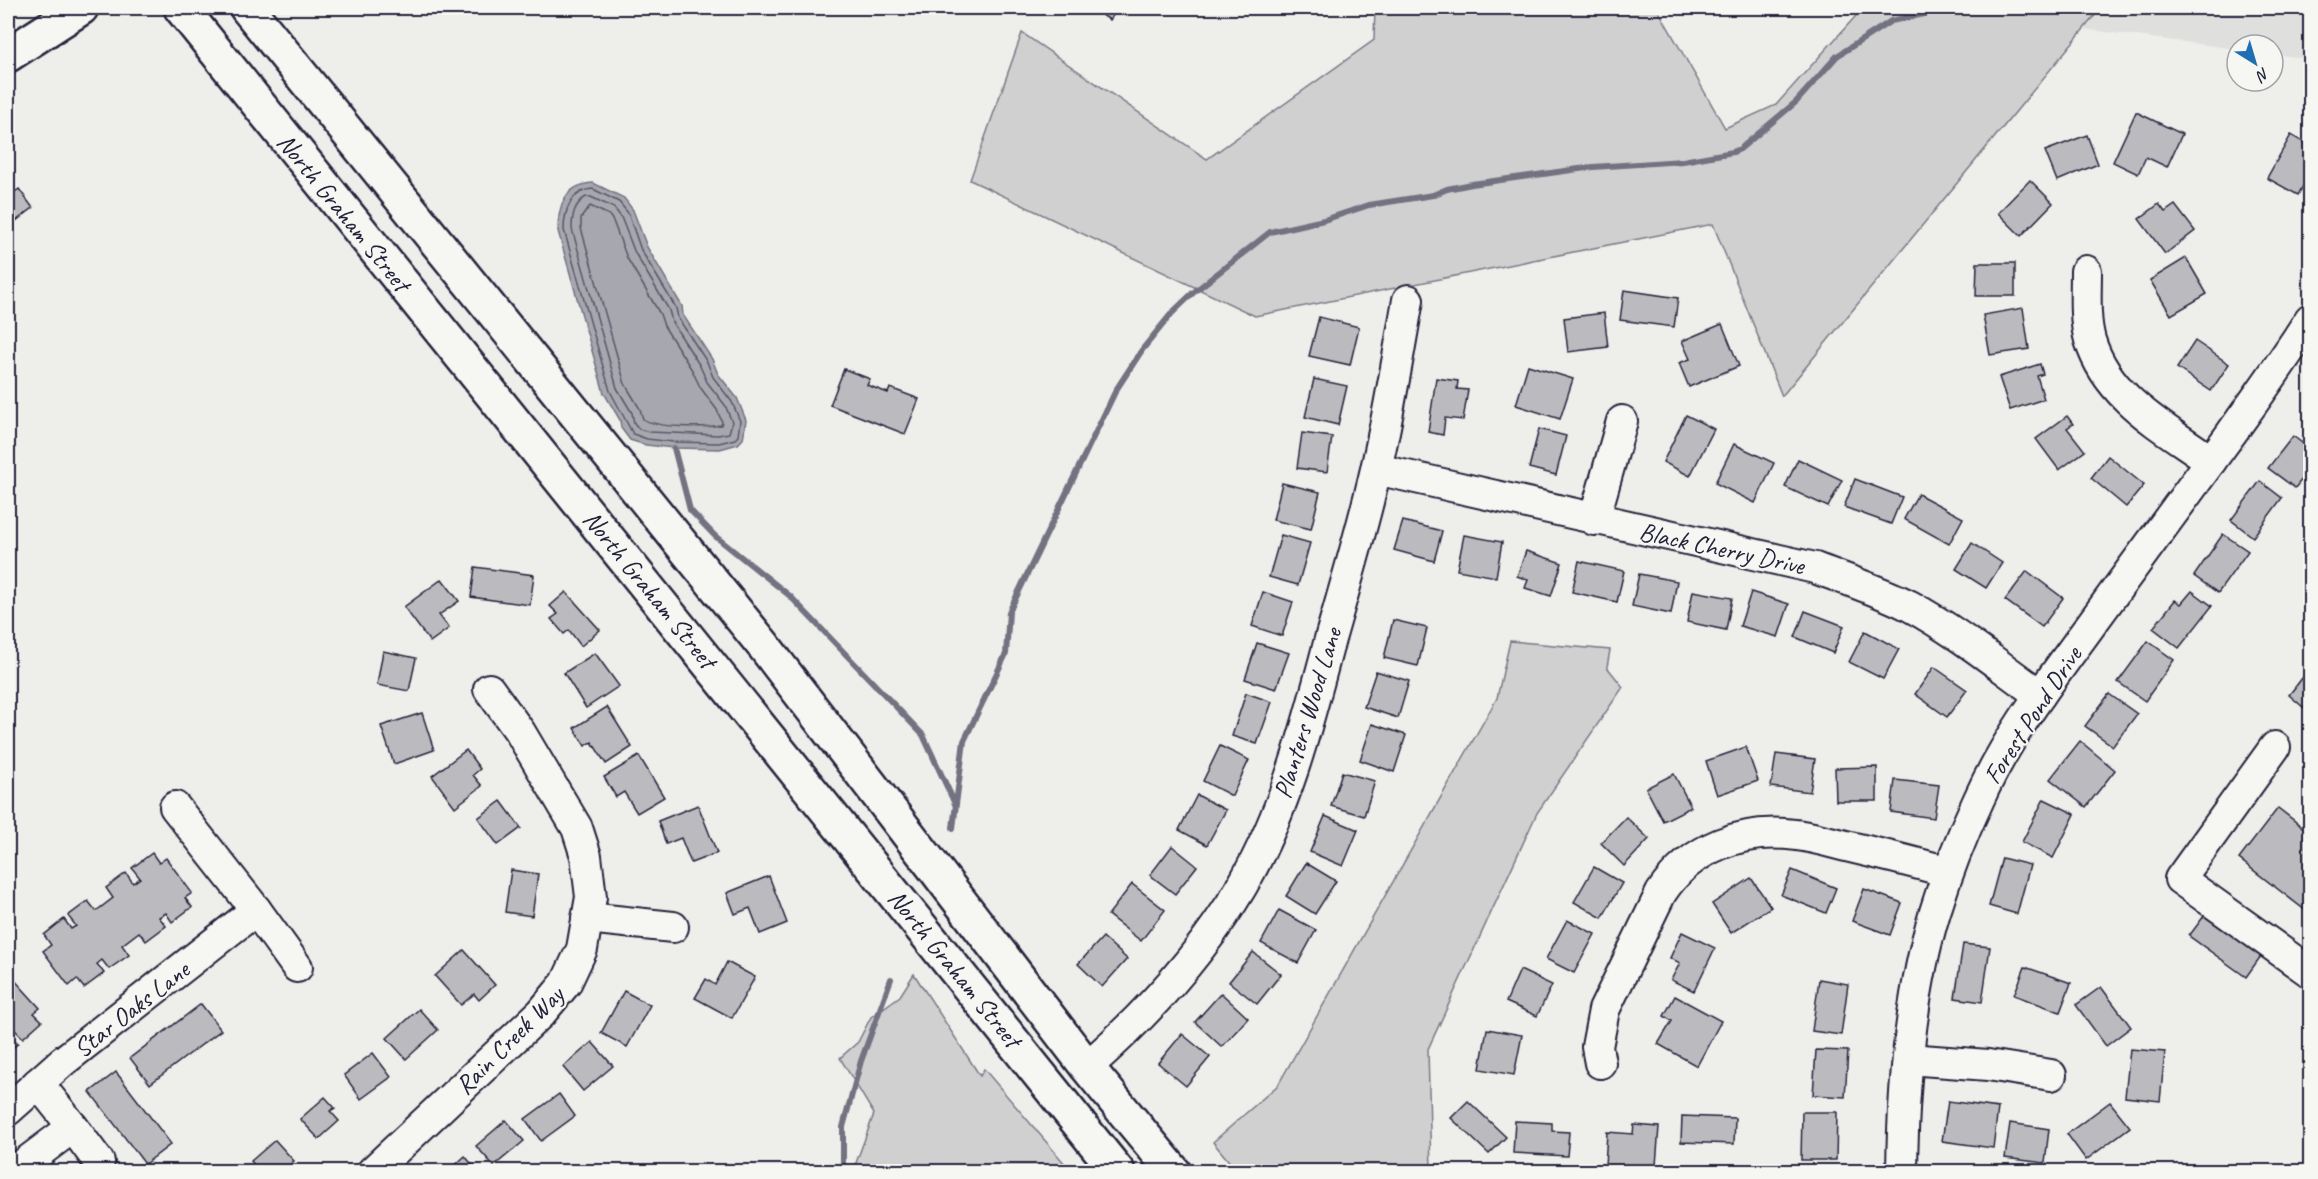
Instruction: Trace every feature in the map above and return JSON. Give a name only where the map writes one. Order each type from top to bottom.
[{"type":"main road","points":[[8,55],[81,8]]},
{"type":"main road","name":"North Graham Street","points":[[181,8],[742,702],[1118,1172]]},
{"type":"main road","name":"North Graham Street","points":[[247,8],[764,646],[1087,1067],[1174,1172]]},
{"type":"street","points":[[2086,271],[2085,297],[2089,338],[2100,365],[2125,398],[2211,460]]},
{"type":"street","name":"Planters Wood Lane","points":[[1087,1067],[1135,1024],[1176,980],[1209,936],[1236,894],[1266,838],[1306,730],[1376,469],[1408,300]]},
{"type":"street","name":"Forest Pond Drive","points":[[1902,1172],[1904,1091],[1925,954],[1934,914],[1948,872],[1980,797],[2002,756],[2040,695],[2211,460],[2310,319]]},
{"type":"street","points":[[1594,520],[1622,421]]},
{"type":"street","name":"Black Cherry Drive","points":[[1376,469],[1815,568],[1864,585],[1911,607],[2040,695]]},
{"type":"street","name":"Rain Creek Way","points":[[372,1172],[541,1013],[566,983],[582,949],[591,897],[591,879],[577,828],[520,732],[489,689]]},
{"type":"street","points":[[2275,747],[2180,879],[2310,972]]},
{"type":"street","points":[[175,807],[256,910],[297,967]]},
{"type":"street","points":[[1600,1063],[1597,1047],[1604,1010],[1661,893],[1670,879],[1685,864],[1712,846],[1741,836],[1766,833],[1797,835],[1905,859],[1948,872]]},
{"type":"street","name":"Star Oaks Lane","points":[[8,1110],[38,1083],[256,910]]},
{"type":"street","points":[[587,918],[673,927]]},
{"type":"street","points":[[1908,1059],[1988,1065],[2051,1075]]},
{"type":"street","points":[[38,1083],[99,1162]]},
{"type":"street","points":[[13,1172],[73,1127]]},
{"type":"shaded area","points":[[1375,8],[1657,8],[1725,128],[1776,105],[1863,8],[2101,8],[1782,396],[1713,224],[1255,316],[970,180],[1022,33],[1207,159],[1374,40]]},
{"type":"shaded area","points":[[2101,8],[2310,8],[2310,59],[2285,56],[2285,33],[2225,33],[2225,47],[2083,29]]},
{"type":"shaded area","points":[[1510,641],[1610,650],[1607,667],[1623,687],[1537,813],[1428,1049],[1431,1171],[1237,1171],[1213,1142],[1278,1085],[1497,698]]},
{"type":"shaded area","points":[[914,974],[980,1076],[984,1069],[1071,1171],[853,1171],[874,1114],[840,1058],[858,1042],[871,1017],[900,996]]},
{"type":"water","points":[[593,183],[624,198],[633,210],[647,247],[682,306],[683,315],[712,359],[718,374],[737,398],[746,420],[743,439],[738,444],[720,449],[646,445],[630,440],[621,428],[620,420],[604,393],[558,231],[565,198],[576,188]]},
{"type":"building","points":[[1090,8],[1118,8],[1110,20]]},
{"type":"building","points":[[2136,112],[2182,134],[2167,167],[2146,157],[2138,174],[2113,162]]},
{"type":"building","points":[[2087,135],[2098,164],[2057,181],[2045,151]]},
{"type":"building","points":[[2291,135],[2310,146],[2310,173],[2298,195],[2267,178]]},
{"type":"building","points":[[2030,180],[2053,203],[2021,236],[1998,213]]},
{"type":"building","points":[[19,189],[33,208],[8,227],[8,197]]},
{"type":"building","points":[[2159,204],[2165,212],[2175,205],[2195,231],[2165,254],[2139,219]]},
{"type":"building","points":[[2186,258],[2207,294],[2171,315],[2150,280]]},
{"type":"building","points":[[1977,263],[2015,263],[2015,296],[1976,296]]},
{"type":"building","points":[[1624,290],[1678,298],[1674,327],[1620,320]]},
{"type":"building","points":[[2023,308],[2029,349],[1990,355],[1983,315]]},
{"type":"building","points":[[1604,313],[1608,347],[1568,352],[1564,318]]},
{"type":"building","points":[[1319,317],[1359,327],[1350,365],[1309,356]]},
{"type":"building","points":[[1722,324],[1739,366],[1689,387],[1679,363],[1690,359],[1682,341]]},
{"type":"building","points":[[2195,341],[2229,364],[2211,391],[2177,368]]},
{"type":"building","points":[[2040,364],[2043,374],[2037,376],[2044,399],[2010,410],[1999,377]]},
{"type":"building","points":[[1528,365],[1573,379],[1560,419],[1516,405]]},
{"type":"building","points":[[844,369],[870,379],[867,385],[888,393],[890,388],[919,399],[905,434],[830,405]]},
{"type":"building","points":[[1436,378],[1458,381],[1457,389],[1468,390],[1463,420],[1445,418],[1443,435],[1428,432]]},
{"type":"building","points":[[1314,379],[1347,386],[1338,425],[1305,417]]},
{"type":"building","points":[[1686,415],[1714,429],[1690,476],[1663,462]]},
{"type":"building","points":[[2067,416],[2073,424],[2067,428],[2085,451],[2059,470],[2036,439]]},
{"type":"building","points":[[1539,429],[1566,436],[1556,475],[1529,468]]},
{"type":"building","points":[[1302,433],[1332,437],[1327,472],[1297,468]]},
{"type":"building","points":[[2293,436],[2310,449],[2310,469],[2295,488],[2268,468]]},
{"type":"building","points":[[1734,444],[1774,463],[1755,503],[1715,483]]},
{"type":"building","points":[[2108,456],[2144,485],[2126,507],[2091,478]]},
{"type":"building","points":[[1798,459],[1842,480],[1828,507],[1785,487]]},
{"type":"building","points":[[1855,479],[1902,497],[1891,524],[1844,507]]},
{"type":"building","points":[[2260,481],[2282,498],[2253,537],[2231,520]]},
{"type":"building","points":[[1282,483],[1320,492],[1311,529],[1273,520]]},
{"type":"building","points":[[1918,494],[1963,518],[1949,544],[1904,519]]},
{"type":"building","points":[[1403,521],[1442,531],[1434,561],[1394,550]]},
{"type":"building","points":[[2223,534],[2248,551],[2218,593],[2194,576]]},
{"type":"building","points":[[1281,535],[1310,543],[1298,585],[1269,577]]},
{"type":"building","points":[[1464,535],[1502,542],[1496,577],[1457,570]]},
{"type":"building","points":[[1972,543],[2002,563],[1986,588],[1956,569]]},
{"type":"building","points":[[1526,551],[1562,563],[1551,596],[1525,588],[1528,580],[1517,576]]},
{"type":"building","points":[[1579,561],[1624,571],[1617,602],[1572,592]]},
{"type":"building","points":[[475,567],[534,575],[530,605],[471,597]]},
{"type":"building","points":[[2027,571],[2063,598],[2042,627],[2005,600]]},
{"type":"building","points":[[1639,574],[1677,581],[1671,614],[1632,606]]},
{"type":"building","points":[[442,579],[459,601],[439,615],[449,628],[430,642],[404,607]]},
{"type":"building","points":[[1693,591],[1732,598],[1726,630],[1687,622]]},
{"type":"building","points":[[2192,591],[2212,606],[2179,648],[2153,628],[2175,600],[2181,604]]},
{"type":"building","points":[[566,592],[600,630],[581,646],[569,630],[564,634],[551,619],[558,614],[550,606]]},
{"type":"building","points":[[1263,592],[1293,602],[1282,636],[1252,626]]},
{"type":"building","points":[[1751,592],[1789,604],[1778,637],[1740,626]]},
{"type":"building","points":[[1805,611],[1844,626],[1833,653],[1795,637]]},
{"type":"building","points":[[1393,620],[1427,628],[1418,666],[1384,658]]},
{"type":"building","points":[[1865,631],[1899,649],[1883,679],[1849,662]]},
{"type":"building","points":[[2148,641],[2174,660],[2145,701],[2118,682]]},
{"type":"building","points":[[1257,643],[1289,653],[1276,689],[1245,679]]},
{"type":"building","points":[[383,651],[416,658],[409,691],[377,685]]},
{"type":"building","points":[[595,653],[619,686],[586,708],[564,673]]},
{"type":"building","points":[[1934,667],[1967,690],[1947,717],[1915,694]]},
{"type":"building","points":[[2310,668],[2310,713],[2289,695]]},
{"type":"building","points":[[1376,671],[1409,681],[1398,718],[1364,707]]},
{"type":"building","points":[[1246,693],[1272,702],[1257,744],[1232,736]]},
{"type":"building","points":[[2109,694],[2137,714],[2113,746],[2085,726]]},
{"type":"building","points":[[607,707],[632,747],[606,764],[592,742],[585,746],[574,728]]},
{"type":"building","points":[[422,713],[434,750],[394,764],[381,726]]},
{"type":"building","points":[[1372,724],[1406,735],[1394,772],[1360,760]]},
{"type":"building","points":[[2080,741],[2115,770],[2086,807],[2050,779]]},
{"type":"building","points":[[1220,746],[1249,760],[1232,796],[1203,781]]},
{"type":"building","points":[[1746,747],[1758,781],[1717,795],[1706,761]]},
{"type":"building","points":[[466,750],[480,769],[473,775],[482,786],[455,807],[432,776]]},
{"type":"building","points":[[1776,754],[1815,759],[1810,792],[1771,787]]},
{"type":"building","points":[[639,756],[664,797],[637,813],[624,792],[616,797],[604,777]]},
{"type":"building","points":[[1877,767],[1877,801],[1836,801],[1835,768]]},
{"type":"building","points":[[1342,772],[1375,781],[1364,816],[1331,806]]},
{"type":"building","points":[[1674,774],[1691,807],[1663,821],[1646,788]]},
{"type":"building","points":[[1895,780],[1939,785],[1934,818],[1891,812]]},
{"type":"building","points":[[1197,795],[1226,810],[1207,845],[1179,830]]},
{"type":"building","points":[[2044,799],[2075,814],[2053,858],[2022,842]]},
{"type":"building","points":[[501,801],[521,828],[498,845],[478,818]]},
{"type":"building","points":[[698,805],[717,853],[691,863],[681,838],[666,844],[658,821]]},
{"type":"building","points":[[2278,808],[2310,833],[2310,914],[2239,859]]},
{"type":"building","points":[[1325,816],[1358,830],[1343,866],[1310,852]]},
{"type":"building","points":[[1626,817],[1649,839],[1624,866],[1601,843]]},
{"type":"building","points":[[1172,846],[1197,866],[1175,894],[1150,875]]},
{"type":"building","points":[[152,853],[159,863],[166,858],[192,893],[185,898],[192,907],[172,922],[166,913],[159,917],[166,926],[146,941],[139,932],[122,945],[129,955],[109,969],[102,960],[97,964],[104,973],[84,988],[77,979],[69,986],[43,951],[51,945],[44,935],[64,919],[71,929],[76,926],[68,916],[88,901],[96,911],[113,898],[106,888],[126,873],[133,883],[140,878],[132,868]]},
{"type":"building","points":[[2002,858],[2030,865],[2017,914],[1989,906]]},
{"type":"building","points":[[1306,863],[1336,881],[1315,914],[1286,896]]},
{"type":"building","points":[[1594,867],[1622,883],[1602,918],[1574,902]]},
{"type":"building","points":[[511,870],[538,874],[532,916],[505,912]]},
{"type":"building","points":[[1792,870],[1836,888],[1826,913],[1781,895]]},
{"type":"building","points":[[769,876],[787,923],[760,934],[750,908],[735,914],[727,893]]},
{"type":"building","points":[[1751,878],[1771,907],[1731,933],[1712,904]]},
{"type":"building","points":[[1132,884],[1165,910],[1141,941],[1108,915]]},
{"type":"building","points":[[1864,889],[1902,903],[1890,935],[1852,921]]},
{"type":"building","points":[[1279,910],[1316,930],[1298,963],[1261,943]]},
{"type":"building","points":[[2204,916],[2261,956],[2246,977],[2189,936]]},
{"type":"building","points":[[1567,920],[1595,934],[1574,973],[1546,959]]},
{"type":"building","points":[[1682,932],[1715,948],[1694,991],[1671,980],[1680,963],[1670,958]]},
{"type":"building","points":[[1103,937],[1127,959],[1102,987],[1078,964]]},
{"type":"building","points":[[1963,944],[1990,947],[1982,1002],[1955,998]]},
{"type":"building","points":[[464,950],[495,985],[479,1000],[474,994],[461,1005],[435,976]]},
{"type":"building","points":[[1253,952],[1281,974],[1257,1004],[1229,982]]},
{"type":"building","points":[[727,962],[755,977],[732,1018],[695,998],[706,979],[715,985]]},
{"type":"building","points":[[2025,967],[2071,983],[2060,1012],[2014,995]]},
{"type":"building","points":[[1520,970],[1552,985],[1537,1016],[1506,1002]]},
{"type":"building","points":[[11,976],[40,1008],[34,1013],[42,1021],[23,1038],[15,1030],[10,1035],[18,1043],[8,1053],[8,978]]},
{"type":"building","points":[[1819,979],[1848,984],[1841,1035],[1812,1031]]},
{"type":"building","points":[[2101,987],[2131,1027],[2106,1046],[2076,1005]]},
{"type":"building","points":[[624,991],[650,1005],[627,1047],[601,1033]]},
{"type":"building","points":[[1221,993],[1248,1018],[1222,1047],[1195,1022]]},
{"type":"building","points":[[1675,996],[1721,1021],[1697,1066],[1658,1044],[1672,1021],[1664,1016]]},
{"type":"building","points":[[201,1004],[221,1030],[150,1084],[130,1058]]},
{"type":"building","points":[[419,1009],[438,1030],[406,1059],[387,1038]]},
{"type":"building","points":[[1487,1029],[1522,1035],[1514,1075],[1480,1069]]},
{"type":"building","points":[[1182,1034],[1210,1057],[1186,1086],[1158,1063]]},
{"type":"building","points":[[592,1042],[613,1066],[583,1091],[563,1067]]},
{"type":"building","points":[[2130,1049],[2165,1052],[2160,1101],[2125,1097]]},
{"type":"building","points":[[1816,1050],[1848,1051],[1845,1097],[1813,1095]]},
{"type":"building","points":[[373,1053],[391,1077],[361,1099],[344,1075]]},
{"type":"building","points":[[116,1072],[171,1144],[145,1164],[90,1092]]},
{"type":"building","points":[[559,1094],[575,1116],[541,1141],[525,1119]]},
{"type":"building","points":[[325,1097],[335,1108],[330,1111],[339,1121],[319,1139],[300,1119]]},
{"type":"building","points":[[1468,1101],[1506,1137],[1489,1154],[1451,1118]]},
{"type":"building","points":[[1948,1101],[1998,1108],[1993,1148],[1942,1141]]},
{"type":"building","points":[[2110,1102],[2130,1127],[2086,1160],[2067,1134]]},
{"type":"building","points":[[1802,1112],[1837,1112],[1836,1160],[1801,1160]]},
{"type":"building","points":[[1682,1116],[1735,1118],[1734,1144],[1681,1142]]},
{"type":"building","points":[[506,1120],[524,1141],[494,1166],[476,1146]]},
{"type":"building","points":[[1515,1121],[1552,1123],[1552,1131],[1569,1132],[1567,1156],[1513,1153]]},
{"type":"building","points":[[2010,1123],[2049,1129],[2045,1163],[2005,1158]]},
{"type":"building","points":[[1634,1125],[1659,1127],[1656,1165],[1605,1166],[1607,1132],[1633,1134]]},
{"type":"building","points":[[275,1140],[294,1161],[282,1172],[260,1172],[251,1161]]},
{"type":"building","points":[[465,1156],[478,1172],[448,1172]]},
{"type":"waterway","points":[[953,828],[964,741],[1006,654],[1009,612],[1116,390],[1142,350],[1172,313],[1194,292],[1270,232],[1324,220],[1369,205],[1433,195],[1447,189],[1472,184],[1593,167],[1683,161],[1733,152],[1740,149],[1796,102],[1837,56],[1891,21],[1953,8]]},
{"type":"waterway","points":[[674,448],[690,510],[715,536],[790,596],[923,735],[955,804]]},
{"type":"waterway","points":[[843,1172],[843,1127],[861,1061],[891,979]]}]
